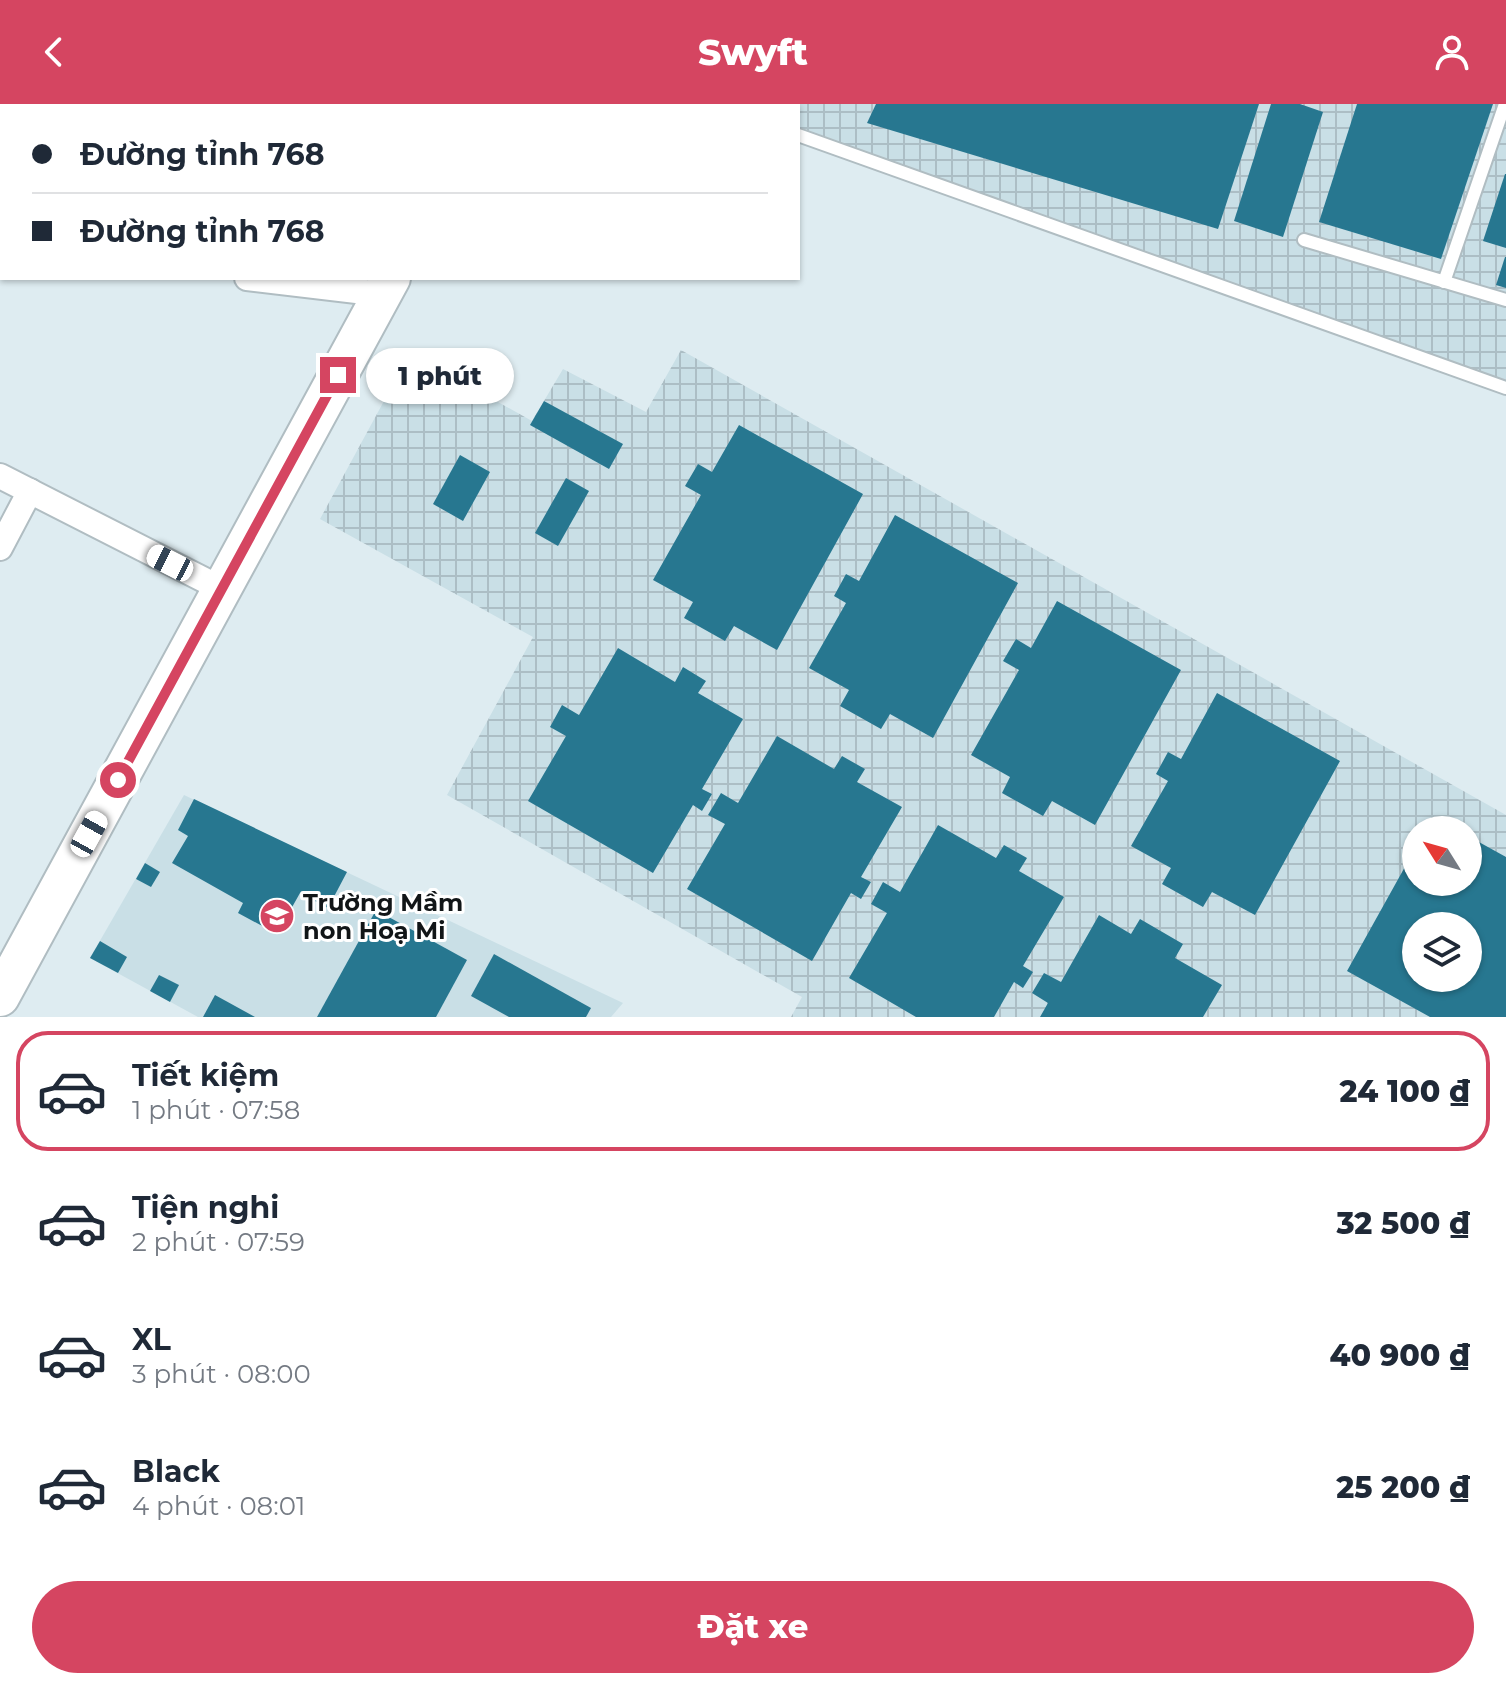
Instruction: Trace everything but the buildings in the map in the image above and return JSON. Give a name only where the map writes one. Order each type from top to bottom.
[{"type":"main road","points":[[0,997],[386,286]]},
{"type":"street","points":[[282,280],[386,286]]},
{"type":"street","points":[[0,476],[222,589]]},
{"type":"street","points":[[0,548],[30,491]]},
{"type":"lane","points":[[1444,282],[1505,104]]},
{"type":"lane","points":[[800,136],[1506,388]]},
{"type":"lane","points":[[1304,240],[1506,300]]},
{"type":"shaded area","points":[[800,104],[1506,104],[1506,388],[800,136]]},
{"type":"shaded area","points":[[681,350],[1506,815],[1506,1017],[791,1017],[802,997],[447,795],[533,637],[320,519],[410,353],[532,421],[563,369],[646,412]]},
{"type":"shaded area","name":"Trường Mầm non Hoạ Mi","points":[[184,795],[623,1003],[611,1017],[198,1017],[90,958]]},
{"type":"place","name":"Trường Mầm non Hoạ Mi","points":[[277,916]]},
{"type":"route","points":[[118,780],[338,375]]}]
